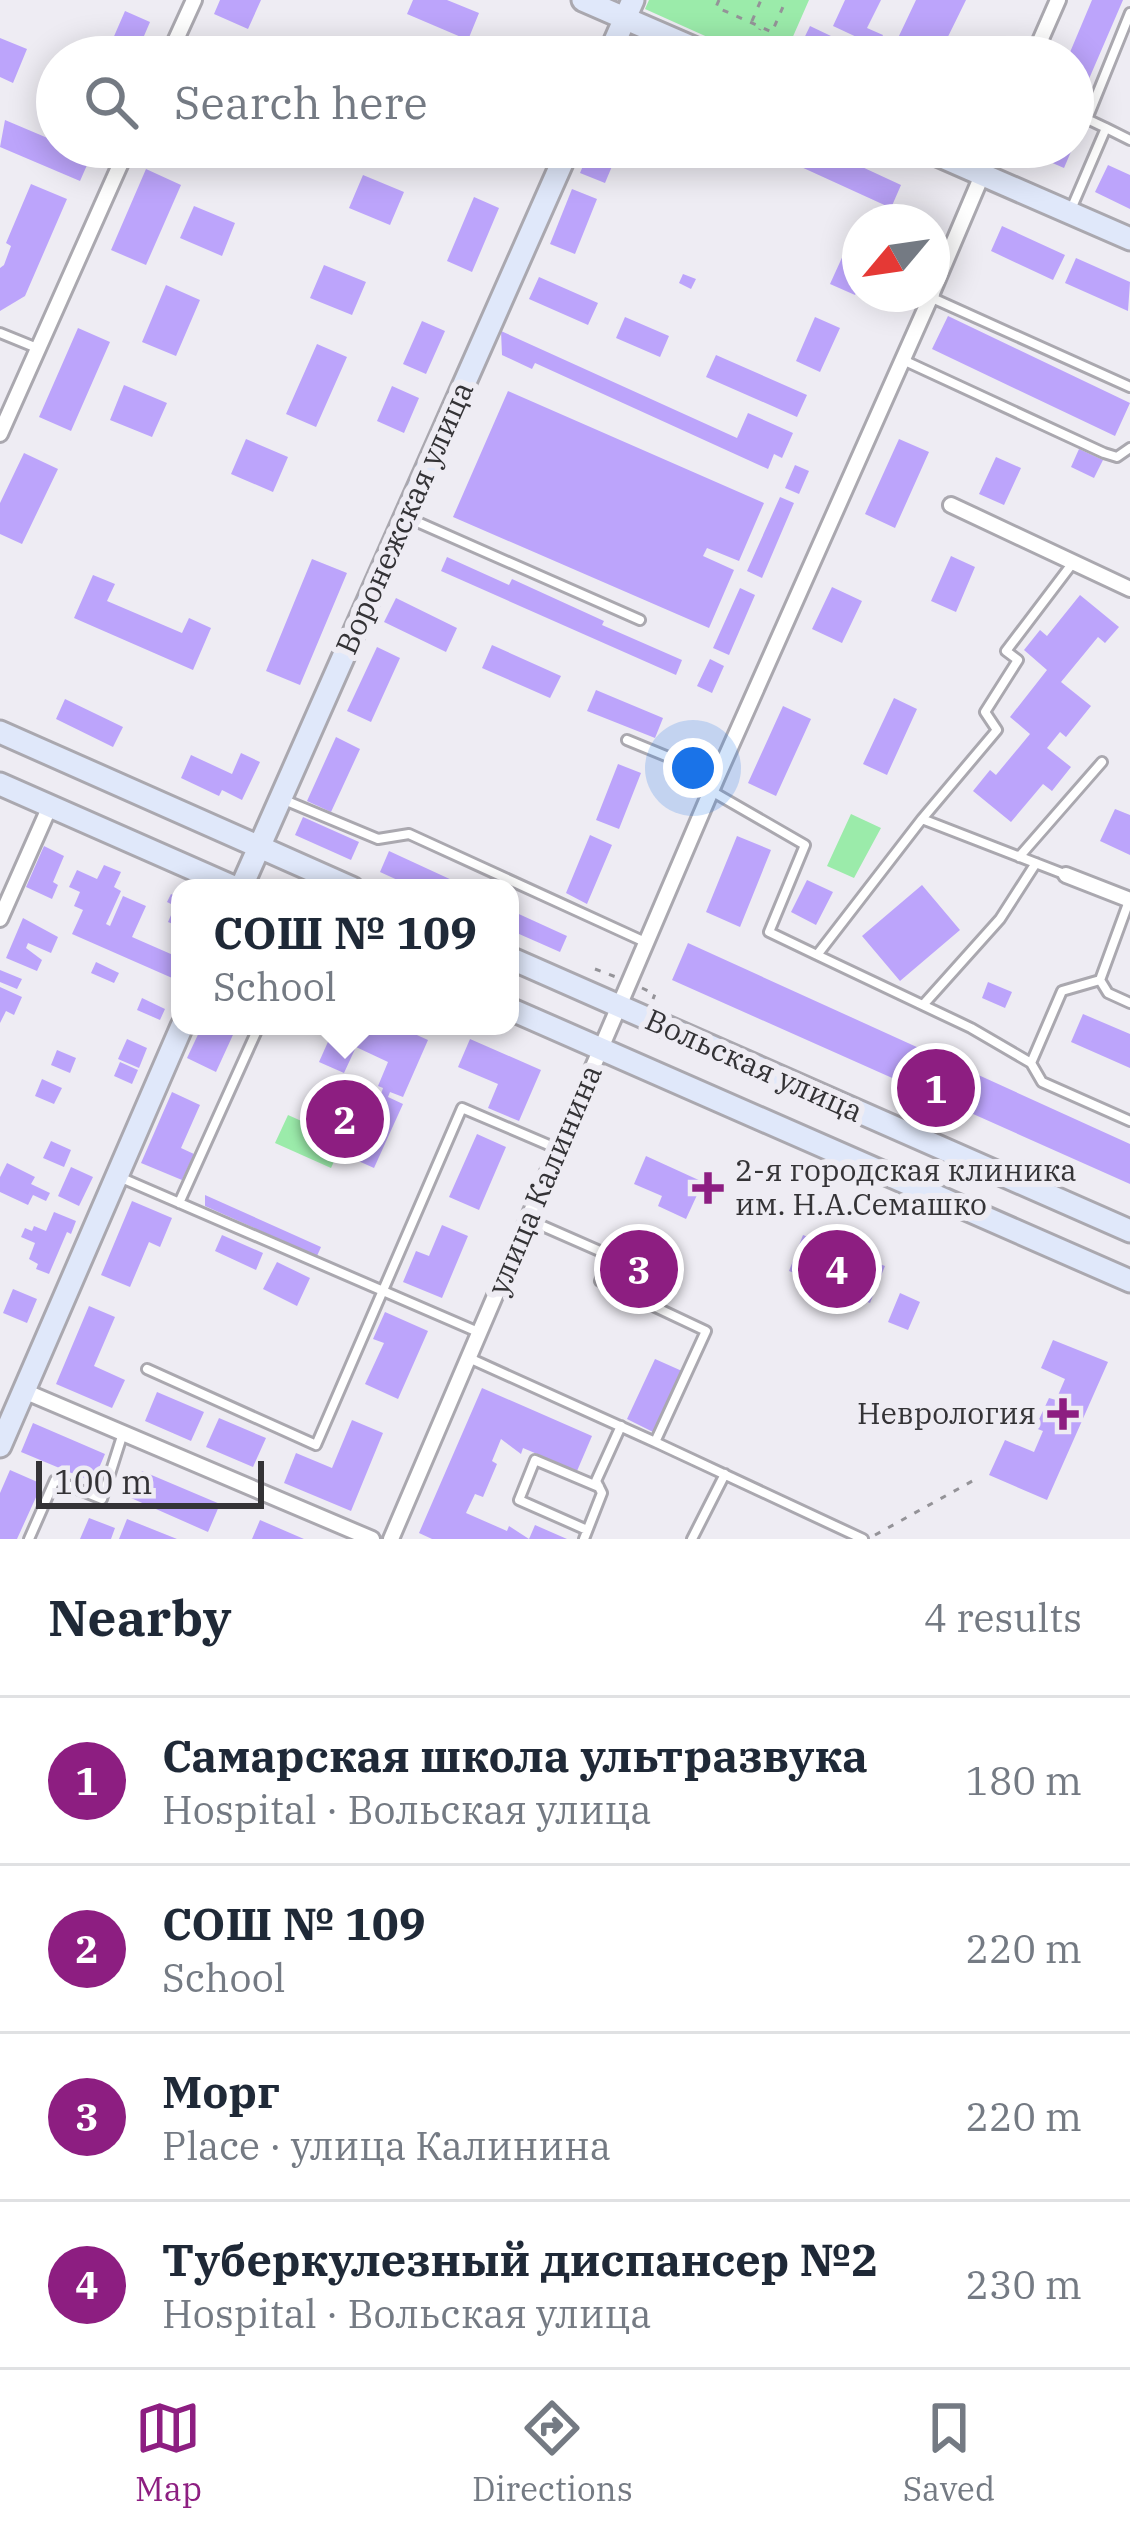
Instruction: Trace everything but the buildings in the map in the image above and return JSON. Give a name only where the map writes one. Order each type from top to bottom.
[{"type":"main road","points":[[583,0],[629,9],[677,36]]},
{"type":"main road","name":"Воронежская улица","points":[[243,879],[559,168]]},
{"type":"main road","points":[[968,168],[1130,239]]},
{"type":"main road","points":[[0,732],[332,879]]},
{"type":"main road","points":[[0,784],[217,879]]},
{"type":"main road","name":"Вольская улица","points":[[519,962],[1130,1231]]},
{"type":"main road","name":"Вольская улица","points":[[519,1013],[1130,1281]]},
{"type":"main road","points":[[0,1446],[178,1035]]},
{"type":"street","points":[[178,36],[194,0]]},
{"type":"street","points":[[1043,36],[1058,0]]},
{"type":"street","points":[[0,434],[119,168]]},
{"type":"street","name":"улица Калинина","points":[[950,250],[985,168]]},
{"type":"street","name":"улица Калинина","points":[[394,1538],[714,784],[923,312]]},
{"type":"street","points":[[952,505],[1130,589]]},
{"type":"street","points":[[0,919],[50,806]]},
{"type":"street","points":[[1066,875],[1130,900]]},
{"type":"street","points":[[24,1390],[372,1539]]},
{"type":"lane","points":[[1094,102],[1130,13]]},
{"type":"lane","points":[[1094,122],[1130,140]]},
{"type":"lane","points":[[1094,156],[1106,128]]},
{"type":"lane","points":[[1070,213],[1089,168]]},
{"type":"lane","points":[[950,304],[1130,387]]},
{"type":"lane","points":[[0,332],[38,349]]},
{"type":"lane","points":[[901,359],[1104,453],[1118,457],[1130,448]]},
{"type":"lane","points":[[406,517],[640,620]]},
{"type":"lane","points":[[817,955],[997,730],[985,712],[1018,660],[1006,651],[1075,560]]},
{"type":"lane","points":[[628,740],[714,784],[805,845],[769,932],[971,1028],[1030,1063],[1042,1082],[1130,1121]]},
{"type":"lane","points":[[1019,857],[1102,762]]},
{"type":"lane","points":[[281,798],[378,839],[409,834],[508,879]]},
{"type":"lane","points":[[922,818],[1066,875]]},
{"type":"lane","points":[[923,1005],[1000,919],[1036,863]]},
{"type":"lane","points":[[519,884],[646,942]]},
{"type":"lane","points":[[1100,980],[1130,900]]},
{"type":"lane","points":[[1030,1063],[1062,991],[1100,980]]},
{"type":"lane","points":[[1100,980],[1108,993],[1130,1003]]},
{"type":"lane","points":[[179,1203],[256,1035]]},
{"type":"lane","points":[[147,1369],[316,1445],[462,1108],[558,1149]]},
{"type":"lane","points":[[117,1176],[479,1333]]},
{"type":"lane","points":[[528,1220],[611,1256],[600,1281],[706,1331],[655,1442]]},
{"type":"lane","points":[[469,1358],[866,1539]]},
{"type":"lane","points":[[599,1487],[535,1460],[519,1500],[585,1535],[602,1493],[599,1487],[596,1481],[621,1426]]},
{"type":"lane","points":[[28,1539],[55,1480],[102,1499],[123,1433]]},
{"type":"lane","points":[[692,1539],[725,1474]]},
{"type":"path","points":[[719,0],[716,7],[772,32],[786,0]]},
{"type":"path","points":[[751,23],[761,0]]},
{"type":"path","points":[[757,36],[761,27]]},
{"type":"path","points":[[866,1539],[976,1479]]},
{"type":"green space","points":[[649,0],[809,0],[793,36],[705,36],[645,9]]},
{"type":"green space","points":[[851,814],[881,828],[854,878],[827,866]]},
{"type":"green space","points":[[288,1115],[344,1140],[331,1168],[275,1143]]},
{"type":"place","name":"Самарская школа ультразвука","points":[[936,1088]]},
{"type":"place","name":"СОШ № 109","points":[[345,1119]]},
{"type":"place","name":"2-я городская клиника им. Н.А.Семашко","points":[[708,1188]]},
{"type":"place","name":"Морг","points":[[639,1269]]},
{"type":"place","name":"Туберкулезный диспансер №2","points":[[837,1269]]},
{"type":"place","name":"Неврология","points":[[1063,1414]]}]
